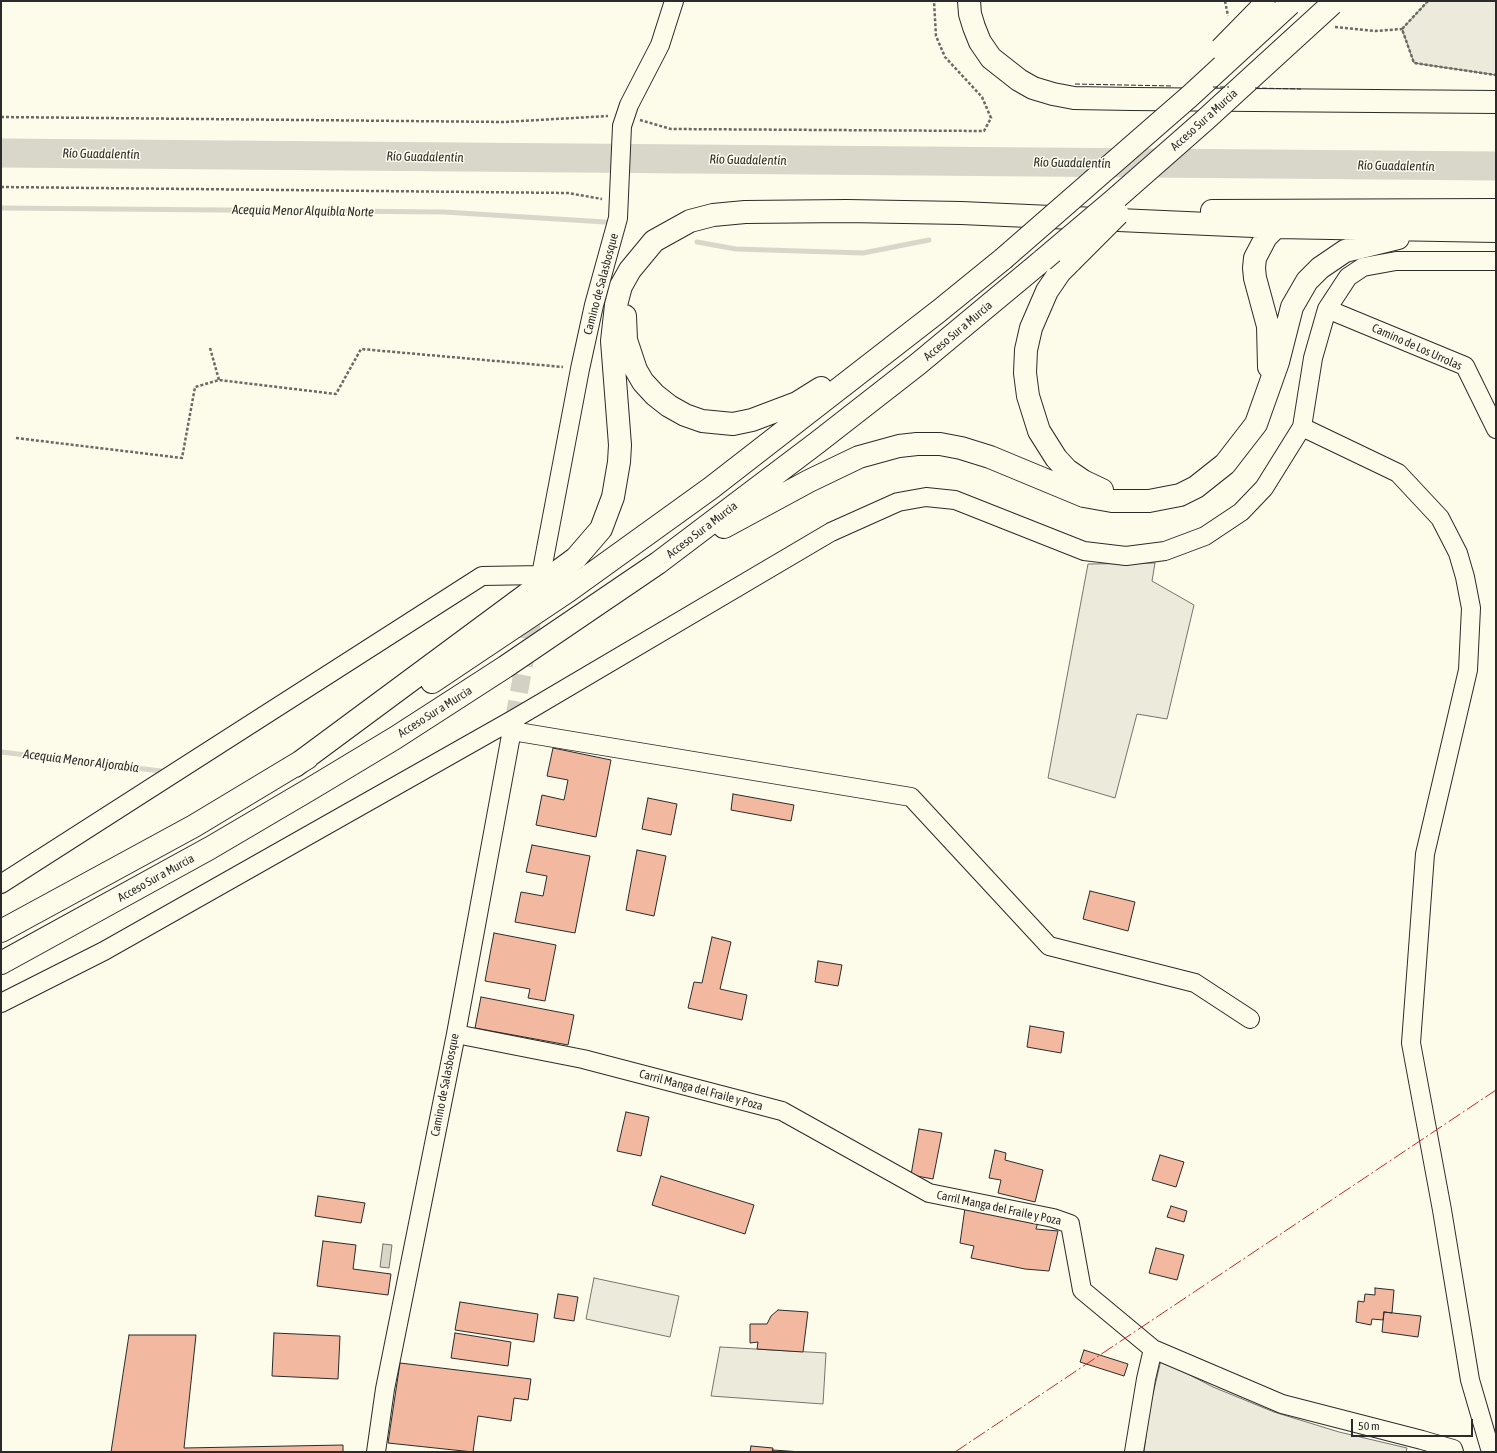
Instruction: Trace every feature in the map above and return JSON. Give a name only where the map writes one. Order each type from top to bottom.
[{"type":"highway","points":[[969,1],[970,14],[974,28],[980,42],[991,58],[1004,70],[1019,80],[1033,88],[1052,94],[1074,98],[1496,102]]},
{"type":"highway","points":[[1092,182],[1266,3]]},
{"type":"highway","points":[[1,931],[194,826],[295,766],[426,686],[586,578],[711,488],[939,311],[1003,259],[1092,182],[1292,3]]},
{"type":"highway","name":"Acceso Sur a Murcia","points":[[1,963],[210,848],[395,738],[505,667],[658,563],[918,364],[1114,200],[1205,120],[1333,3]]},
{"type":"highway","points":[[1150,501],[1130,499],[1111,494],[1083,481],[1067,470],[1056,458],[1046,443],[1032,412],[1026,373],[1026,350],[1031,328],[1047,291],[1060,272],[1131,201],[1205,120]]},
{"type":"highway","points":[[295,766],[576,558],[601,529],[613,497],[619,462],[620,445],[612,341],[616,305],[621,286],[630,270],[654,241],[690,221],[713,215],[746,212],[833,211],[961,213],[1141,211],[1487,221]]},
{"type":"highway","points":[[961,213],[1276,227],[1300,218],[1487,221]]},
{"type":"highway","points":[[658,563],[809,481],[852,460],[878,451],[905,446],[940,444],[961,448],[990,457],[1084,496],[1112,501],[1150,501],[1180,495],[1196,487],[1220,468],[1252,430],[1266,400],[1280,356],[1292,307],[1307,281],[1320,268],[1345,251],[1372,243],[1487,221]]},
{"type":"highway","points":[[1266,400],[1269,343],[1268,326],[1255,278],[1254,268],[1259,249],[1266,237],[1276,227]]},
{"type":"highway","points":[[654,241],[639,267],[628,293],[626,310],[626,340],[636,370],[655,395],[674,409],[702,421],[733,424],[752,420],[797,403],[939,311]]},
{"type":"street","name":"Camino de Salasbosque","points":[[1,884],[482,576],[541,575],[580,369],[594,305],[616,230],[620,199],[624,121],[656,56],[674,1]]},
{"type":"street","points":[[1,1003],[104,951],[513,725],[831,532],[898,502],[926,497],[955,500],[1084,551],[1126,556],[1165,551],[1205,536],[1241,512],[1264,488],[1302,427],[1313,358],[1327,309],[1348,277],[1363,267],[1396,261],[1496,261]]},
{"type":"street","name":"Camino de Los Urrolas","points":[[1327,309],[1465,366],[1496,430]]},
{"type":"street","points":[[1302,427],[1398,474],[1440,518],[1458,554],[1470,600],[1471,628],[1468,670],[1425,854],[1411,1043],[1442,1210],[1470,1380],[1491,1452]]},
{"type":"street","name":"Camino de Salasbosque","points":[[376,1452],[384,1389],[456,1034],[513,725]]},
{"type":"street","points":[[513,725],[911,797],[1050,946],[1195,983],[1250,1019]]},
{"type":"street","name":"Carril Manga del Fraile y Poza","points":[[456,1034],[583,1059],[782,1111],[929,1193],[1053,1218],[1070,1224],[1082,1290],[1153,1349],[1282,1404],[1422,1440],[1453,1449],[1454,1452]]},
{"type":"street","points":[[1134,1452],[1146,1379],[1153,1349]]},
{"type":"path","points":[[1,117],[504,122],[624,121],[671,129],[984,131],[991,118],[982,97],[945,57],[936,36],[934,1]]},
{"type":"path","points":[[1428,1],[1402,29],[1414,63],[1496,75]]},
{"type":"path","points":[[1,187],[568,193],[600,198],[620,199]]},
{"type":"path","points":[[210,348],[219,380]]},
{"type":"path","points":[[16,438],[182,458],[195,387],[219,380],[336,394],[362,349],[580,369]]},
{"type":"shaded area","points":[[1428,1],[1496,1],[1496,75],[1414,63],[1402,29]]},
{"type":"shaded area","points":[[1155,563],[1152,581],[1194,605],[1167,719],[1137,714],[1115,798],[1048,778],[1088,564]]},
{"type":"shaded area","points":[[383,1244],[392,1245],[389,1268],[380,1267]]},
{"type":"shaded area","points":[[594,1278],[679,1296],[670,1337],[586,1319]]},
{"type":"shaded area","points":[[720,1347],[826,1353],[823,1404],[711,1396]]},
{"type":"shaded area","points":[[1161,1360],[1213,1387],[1274,1412],[1339,1432],[1407,1448],[1406,1452],[1144,1452],[1149,1411]]},
{"type":"building","points":[[553,748],[611,760],[596,837],[536,825],[542,795],[564,800],[568,780],[547,776]]},
{"type":"building","points":[[733,794],[794,805],[791,821],[731,810]]},
{"type":"building","points":[[648,798],[677,804],[671,835],[642,829]]},
{"type":"building","points":[[532,845],[590,856],[575,933],[515,922],[521,892],[543,896],[547,876],[526,872]]},
{"type":"building","points":[[637,850],[666,856],[654,916],[626,910]]},
{"type":"building","points":[[1090,891],[1135,902],[1128,931],[1083,919]]},
{"type":"building","points":[[494,933],[556,945],[545,1001],[528,998],[530,989],[485,981]]},
{"type":"building","points":[[712,937],[731,942],[720,989],[747,995],[742,1020],[688,1008],[694,982],[702,983]]},
{"type":"building","points":[[818,961],[842,965],[838,986],[815,982]]},
{"type":"building","points":[[481,997],[574,1015],[568,1045],[475,1028]]},
{"type":"building","points":[[1030,1026],[1064,1032],[1061,1053],[1027,1047]]},
{"type":"building","points":[[626,1112],[649,1117],[641,1156],[617,1151]]},
{"type":"building","points":[[919,1129],[942,1133],[933,1179],[911,1175]]},
{"type":"building","points":[[995,1150],[1006,1153],[1005,1160],[1043,1170],[1035,1202],[998,1193],[1001,1180],[989,1178]]},
{"type":"building","points":[[1160,1155],[1184,1162],[1176,1187],[1152,1180]]},
{"type":"building","points":[[661,1176],[754,1205],[745,1234],[652,1205]]},
{"type":"building","points":[[318,1196],[365,1203],[361,1223],[315,1216]]},
{"type":"building","points":[[1171,1206],[1187,1211],[1184,1222],[1167,1217]]},
{"type":"building","points":[[965,1208],[1038,1222],[1036,1229],[1058,1231],[1049,1271],[1025,1269],[971,1258],[974,1246],[960,1243]]},
{"type":"building","points":[[323,1241],[356,1245],[353,1269],[391,1274],[388,1295],[317,1286]]},
{"type":"building","points":[[1156,1248],[1184,1255],[1177,1280],[1149,1273]]},
{"type":"building","points":[[1375,1288],[1394,1290],[1392,1313],[1384,1312],[1383,1320],[1372,1319],[1371,1325],[1356,1322],[1358,1301],[1364,1302],[1365,1294],[1375,1295]]},
{"type":"building","points":[[558,1294],[578,1297],[574,1321],[554,1318]]},
{"type":"building","points":[[460,1302],[538,1314],[534,1342],[455,1330]]},
{"type":"building","points":[[778,1310],[808,1312],[803,1352],[757,1349],[758,1342],[750,1343],[750,1324],[767,1324],[771,1316]]},
{"type":"building","points":[[1384,1312],[1421,1316],[1418,1337],[1382,1332]]},
{"type":"building","points":[[274,1333],[340,1336],[338,1379],[272,1376]]},
{"type":"building","points":[[455,1333],[511,1342],[508,1366],[451,1358]]},
{"type":"building","points":[[129,1335],[196,1335],[184,1448],[343,1445],[343,1452],[111,1452]]},
{"type":"building","points":[[1084,1350],[1128,1364],[1124,1376],[1080,1362]]},
{"type":"building","points":[[400,1363],[531,1379],[528,1400],[514,1398],[511,1421],[478,1416],[473,1452],[388,1443]]},
{"type":"building","points":[[751,1446],[773,1448],[772,1452],[750,1452]]},
{"type":"building","points":[[773,1450],[802,1452],[773,1452]]},
{"type":"waterway","name":"Río Guadalentín","points":[[1,153],[1496,166]]},
{"type":"waterway","name":"Acequia Menor Alquibla Norte","points":[[1,208],[444,212],[605,222]]},
{"type":"waterway","name":"Acequia Menor Alquibla Norte","points":[[697,242],[736,249],[863,253],[929,240]]},
{"type":"waterway","name":"Acequia Menor Aljorabia","points":[[1,752],[161,771]]},
{"type":"tunnel","points":[[514,719],[535,605]]},
{"type":"fence","points":[[1075,84],[1173,86]]},
{"type":"fence","points":[[1213,87],[1229,87]]},
{"type":"fence","points":[[1255,88],[1301,89]]},
{"type":"power","points":[[955,1452],[1496,1090]]}]
